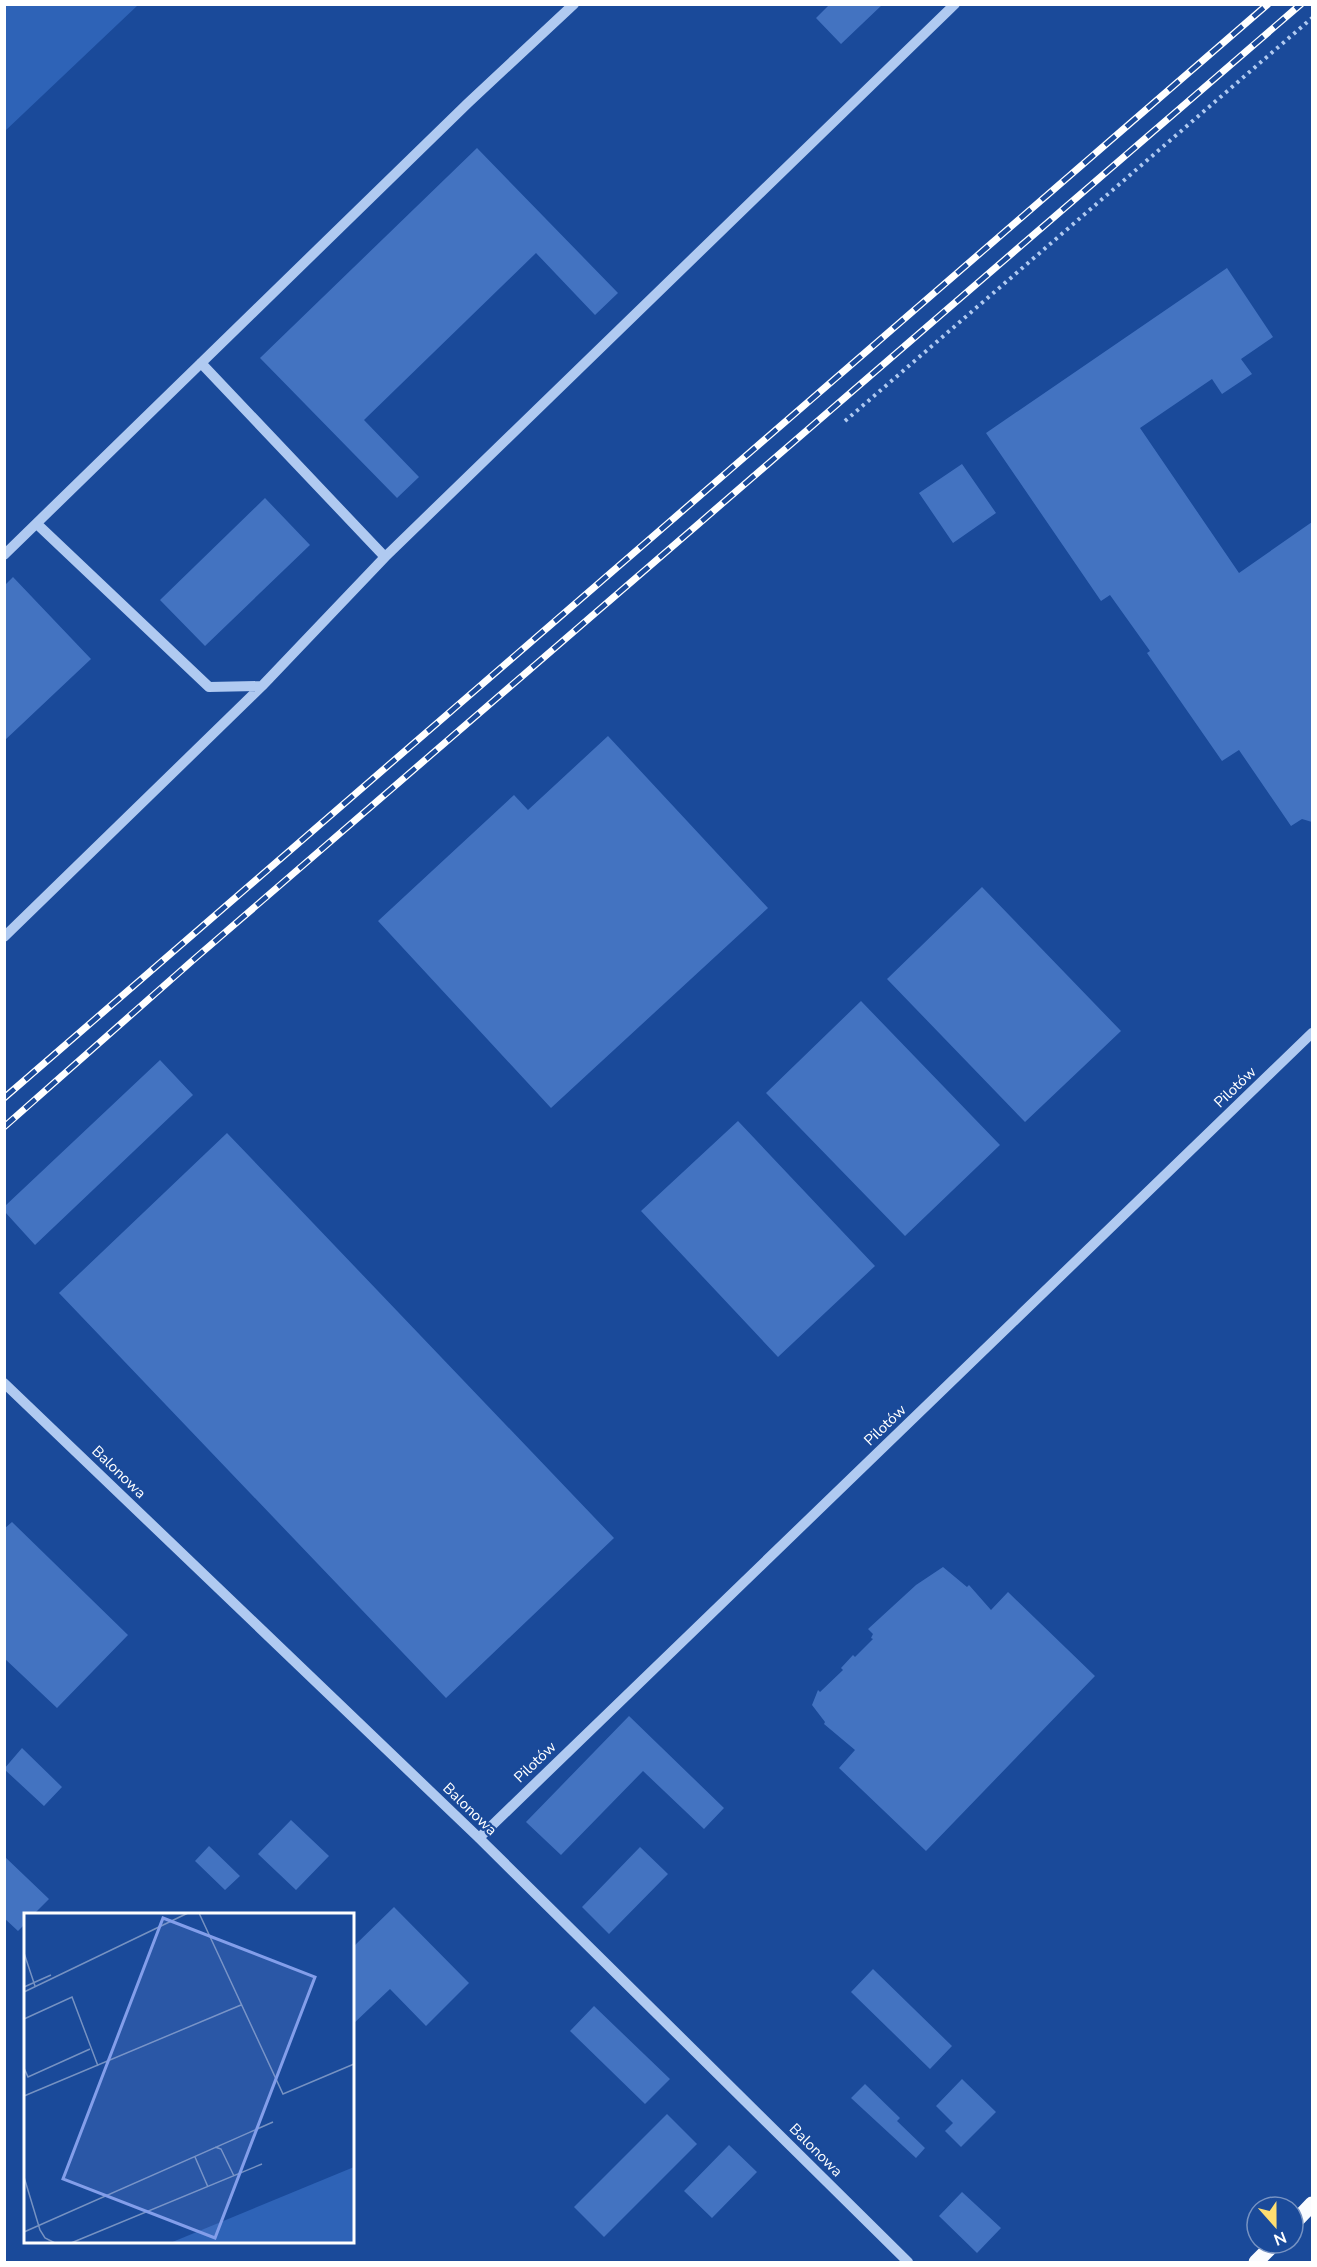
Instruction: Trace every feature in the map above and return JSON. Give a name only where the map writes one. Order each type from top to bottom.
[{"type":"street","points":[[4,555],[574,4]]},
{"type":"street","points":[[4,937],[262,686],[385,557],[955,4]]},
{"type":"street","points":[[201,363],[385,557]]},
{"type":"street","points":[[37,524],[209,687],[262,686]]},
{"type":"street","name":"Pilotów","points":[[478,1838],[1312,1033]]},
{"type":"street","name":"Balonowa","points":[[4,1383],[478,1838],[908,2262]]},
{"type":"path","points":[[846,421],[1312,18]]},
{"type":"shaded area","points":[[5,4],[138,4],[138,5],[5,131]]},
{"type":"building","points":[[830,4],[883,4],[841,44],[816,18]]},
{"type":"building","points":[[477,148],[618,293],[595,315],[536,253],[364,420],[419,477],[397,498],[260,358]]},
{"type":"building","points":[[1227,268],[1273,337],[1241,359],[1252,374],[1222,394],[1212,379],[1140,428],[1239,573],[1312,522],[1312,822],[1302,819],[1291,826],[1239,750],[1222,761],[1147,653],[1150,651],[1110,595],[1101,601],[986,433]]},
{"type":"building","points":[[962,464],[996,513],[953,543],[919,493]]},
{"type":"building","points":[[265,498],[310,545],[205,646],[160,600]]},
{"type":"building","points":[[13,577],[91,659],[4,741],[4,586]]},
{"type":"building","points":[[608,736],[768,908],[551,1108],[378,921],[514,795],[528,810]]},
{"type":"building","points":[[982,887],[1121,1031],[1025,1122],[887,979]]},
{"type":"building","points":[[861,1001],[1000,1145],[905,1236],[766,1093]]},
{"type":"building","points":[[160,1060],[193,1095],[35,1245],[5,1212],[5,1206]]},
{"type":"building","points":[[738,1121],[875,1266],[778,1357],[641,1211]]},
{"type":"building","points":[[227,1133],[614,1538],[446,1698],[59,1293]]},
{"type":"building","points":[[12,1522],[128,1635],[57,1708],[4,1658],[4,1529]]},
{"type":"building","points":[[943,1567],[967,1587],[969,1585],[991,1610],[1008,1592],[1095,1676],[926,1851],[839,1768],[855,1750],[824,1724],[825,1722],[812,1705],[818,1690],[820,1692],[843,1670],[841,1668],[853,1655],[855,1657],[873,1639],[871,1638],[873,1634],[868,1629],[916,1585]]},
{"type":"building","points":[[629,1716],[724,1808],[704,1829],[643,1771],[561,1855],[526,1822]]},
{"type":"building","points":[[22,1748],[62,1787],[44,1806],[4,1769]]},
{"type":"building","points":[[291,1820],[329,1856],[296,1890],[258,1854]]},
{"type":"building","points":[[209,1846],[240,1876],[225,1890],[195,1861]]},
{"type":"building","points":[[640,1847],[668,1874],[609,1934],[582,1907]]},
{"type":"building","points":[[4,1856],[49,1899],[35,1913],[24,1913],[24,1925],[18,1931],[4,1918]]},
{"type":"building","points":[[394,1907],[469,1983],[426,2026],[390,1989],[354,2023],[354,1946]]},
{"type":"building","points":[[873,1969],[952,2046],[930,2069],[851,1992]]},
{"type":"building","points":[[594,2006],[670,2079],[645,2104],[570,2031]]},
{"type":"building","points":[[962,2079],[996,2112],[961,2147],[945,2131],[953,2123],[936,2106]]},
{"type":"building","points":[[865,2084],[900,2118],[897,2121],[925,2148],[916,2158],[851,2098]]},
{"type":"building","points":[[667,2114],[697,2144],[604,2237],[574,2207]]},
{"type":"building","points":[[729,2145],[757,2172],[712,2218],[684,2191]]},
{"type":"building","points":[[962,2192],[1001,2228],[977,2253],[939,2216]]},
{"type":"railway","points":[[4,1098],[1268,4]]},
{"type":"railway","points":[[4,1127],[192,961],[1301,4]]}]
